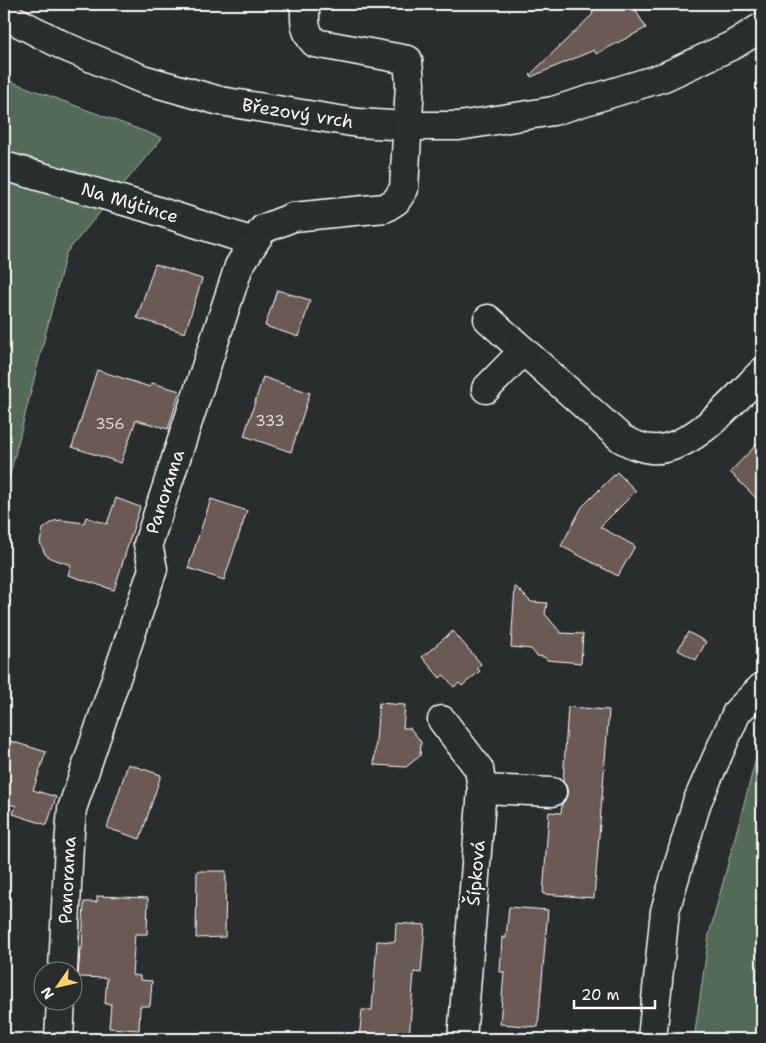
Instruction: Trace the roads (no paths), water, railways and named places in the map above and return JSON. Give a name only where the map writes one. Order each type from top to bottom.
[{"type":"street","points":[[305,4],[307,36],[315,43],[408,60],[410,84],[408,126]]},
{"type":"street","name":"Březový vrch","points":[[4,15],[66,47],[142,79],[220,101],[358,123],[408,126],[460,126],[553,111],[664,77],[732,46],[762,27]]},
{"type":"street","name":"Panorama","points":[[63,960],[72,809],[152,569],[148,544],[240,266],[263,229],[293,217],[385,208],[396,201],[404,189],[408,126]]},
{"type":"street","name":"Na Mýtince","points":[[4,166],[145,207],[254,242]]},
{"type":"street","points":[[488,319],[622,439],[637,446],[653,450],[672,447],[690,438],[762,372]]},
{"type":"street","points":[[486,389],[523,350]]},
{"type":"street","points":[[652,1039],[665,911],[697,802],[737,712],[762,687]]},
{"type":"street","name":"Šípková","points":[[442,720],[479,770],[482,789],[462,1039]]},
{"type":"street","points":[[482,789],[552,792]]},
{"type":"street","points":[[59,1039],[60,1010]]}]
